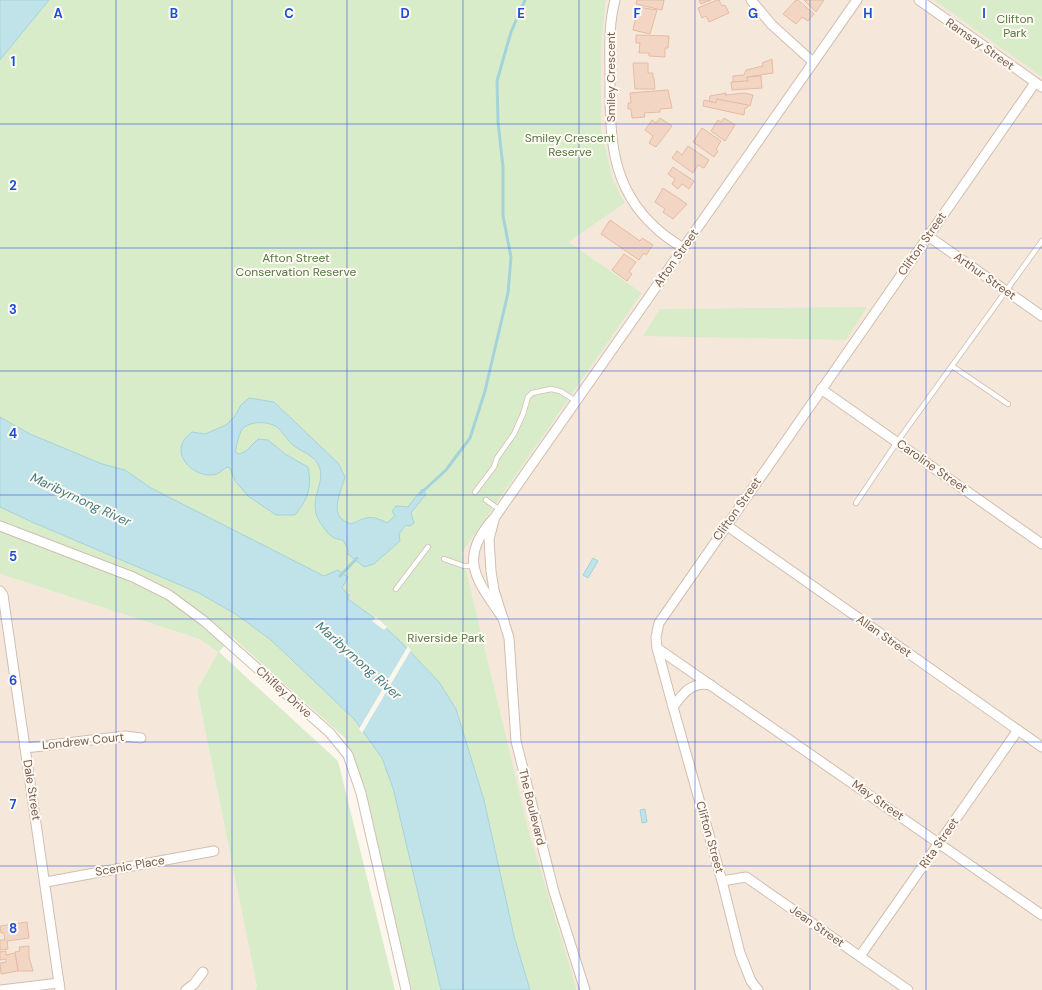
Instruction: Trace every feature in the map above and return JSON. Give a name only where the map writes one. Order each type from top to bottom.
[{"type":"street","name":"Smiley Crescent","points":[[614,0],[610,40],[610,120],[615,158],[620,176],[635,204],[656,229],[683,248]]},
{"type":"street","points":[[751,0],[772,25],[813,62]]},
{"type":"street","name":"Afton Street","points":[[497,513],[857,0]]},
{"type":"street","name":"Ramsay Street","points":[[919,0],[1039,85]]},
{"type":"street","name":"Clifton Street","points":[[758,990],[751,981],[740,954],[722,881],[657,648],[656,637],[659,622],[664,612],[928,236],[1039,85]]},
{"type":"street","name":"Arthur Street","points":[[928,236],[1042,316]]},
{"type":"street","name":"Caroline Street","points":[[821,389],[1042,544]]},
{"type":"street","points":[[473,566],[476,544],[486,527],[497,513]]},
{"type":"street","name":"The Boulevard","points":[[497,513],[489,539],[490,559],[494,590],[509,638],[515,734],[520,763],[554,892],[585,990]]},
{"type":"street","name":"Allan Street","points":[[726,525],[1042,747]]},
{"type":"street","name":"Chifley Drive","points":[[0,526],[133,577],[169,595],[204,621],[330,733],[348,755],[361,793],[385,905],[406,990]]},
{"type":"street","name":"The Boulevard","points":[[473,566],[481,584],[504,620]]},
{"type":"street","name":"Dale Street","points":[[0,590],[4,595],[60,986]]},
{"type":"street","name":"May Street","points":[[657,648],[714,686],[1042,915]]},
{"type":"street","points":[[673,707],[688,689],[697,684],[714,686]]},
{"type":"street","name":"Rita Street","points":[[860,956],[1018,730]]},
{"type":"street","name":"Londrew Court","points":[[25,748],[125,736],[141,738]]},
{"type":"street","name":"Scenic Place","points":[[46,882],[214,851]]},
{"type":"street","name":"Jean Street","points":[[722,881],[746,877],[908,990]]},
{"type":"street","points":[[186,990],[194,984],[203,972]]},
{"type":"street","points":[[1,990],[60,986]]},
{"type":"lane","points":[[856,503],[897,442],[1007,292],[1042,241]]},
{"type":"lane","points":[[952,366],[1008,404]]},
{"type":"lane","points":[[475,492],[494,467],[497,458],[514,434],[523,414],[528,397],[532,393],[551,389],[560,391],[576,401]]},
{"type":"lane","points":[[486,500],[497,513]]},
{"type":"lane","points":[[396,589],[428,547]]},
{"type":"lane","points":[[444,559],[464,566],[473,566]]},
{"type":"shaded area","points":[[606,0],[1042,0],[1042,990],[577,990],[528,828],[462,553],[642,293],[569,242],[625,203],[613,180],[601,129],[601,49]]},
{"type":"shaded area","points":[[0,574],[199,639],[218,652],[197,690],[257,987],[255,990],[0,990]]},
{"type":"green space","name":"Afton Street Conservation Reserve","points":[[49,0],[606,0],[601,49],[601,129],[613,180],[625,203],[569,242],[642,293],[462,553],[528,828],[577,990],[530,990],[514,936],[484,800],[456,709],[439,682],[399,640],[373,617],[348,599],[349,595],[151,488],[125,470],[102,464],[30,434],[0,417],[0,60]]},
{"type":"green space","name":"Clifton Park","points":[[934,0],[1042,0],[1042,77]]},
{"type":"green space","points":[[867,307],[846,340],[643,336],[660,309]]},
{"type":"green space","points":[[0,507],[199,593],[237,615],[271,640],[354,719],[382,758],[393,788],[441,990],[412,990],[345,738],[232,637],[219,652],[338,761],[395,990],[255,990],[257,987],[197,690],[218,652],[199,639],[0,574]]},
{"type":"water","points":[[0,0],[49,0],[0,60]]},
{"type":"water","points":[[249,398],[274,402],[338,463],[345,477],[338,498],[337,511],[344,521],[352,524],[362,519],[373,518],[387,523],[395,516],[392,511],[396,506],[408,507],[422,489],[426,494],[411,513],[414,523],[410,526],[406,525],[399,534],[400,541],[374,564],[364,567],[348,554],[348,549],[343,540],[334,538],[330,535],[318,519],[315,510],[315,502],[321,471],[318,464],[310,455],[292,444],[277,427],[273,425],[253,423],[244,427],[240,433],[235,452],[239,454],[246,451],[258,439],[268,440],[285,454],[308,467],[308,493],[303,504],[295,515],[276,515],[248,496],[235,481],[230,468],[227,467],[217,474],[209,475],[192,469],[182,456],[181,448],[184,440],[192,432],[205,434],[226,425],[235,416],[241,405]]},
{"type":"water","name":"Maribyrnong River","points":[[0,417],[30,434],[102,464],[125,470],[151,488],[324,576],[338,570],[348,577],[342,588],[349,595],[348,599],[373,617],[399,640],[439,682],[456,709],[484,800],[514,936],[530,990],[441,990],[393,788],[382,758],[354,719],[271,640],[237,615],[199,593],[0,507]]},
{"type":"water","points":[[593,558],[598,561],[588,578],[583,575]]},
{"type":"water","points":[[645,809],[647,822],[642,823],[640,810]]},
{"type":"pier","points":[[376,617],[387,627],[384,630],[372,621]]},
{"type":"pier","points":[[408,646],[411,650],[362,733],[359,729]]},
{"type":"building","points":[[637,0],[664,0],[662,10],[636,4]]},
{"type":"building","points":[[699,0],[711,0],[701,4]]},
{"type":"building","points":[[719,0],[722,6],[725,5],[729,13],[709,22],[706,16],[702,18],[698,8]]},
{"type":"building","points":[[796,0],[798,0],[814,14],[808,21],[802,17],[796,24],[783,14]]},
{"type":"building","points":[[804,0],[824,0],[816,12]]},
{"type":"building","points":[[638,7],[657,10],[650,34],[633,30]]},
{"type":"building","points":[[636,35],[669,36],[668,48],[665,48],[665,57],[649,56],[649,53],[639,53],[640,43],[636,43]]},
{"type":"building","points":[[772,59],[773,73],[747,77],[748,81],[733,82],[733,76],[744,75],[746,70],[763,66],[762,63]]},
{"type":"building","points":[[633,63],[648,63],[648,73],[653,73],[655,89],[635,89]]},
{"type":"building","points":[[761,76],[762,88],[732,90],[731,82],[748,81],[747,77]]},
{"type":"building","points":[[668,90],[672,108],[660,109],[660,112],[644,113],[645,117],[632,118],[631,109],[628,109],[628,103],[631,103],[630,93]]},
{"type":"building","points":[[726,93],[725,95],[745,93],[753,95],[750,106],[717,99],[716,103],[709,101],[710,96]]},
{"type":"building","points":[[717,99],[748,105],[747,108],[745,108],[744,115],[703,106],[704,100],[716,103]]},
{"type":"building","points":[[660,118],[672,126],[656,147],[649,143],[653,136],[645,130],[652,120],[656,123]]},
{"type":"building","points":[[724,118],[735,125],[725,141],[711,131],[718,120],[721,122]]},
{"type":"building","points":[[702,128],[721,141],[716,149],[718,151],[714,157],[693,142]]},
{"type":"building","points":[[688,146],[709,160],[704,168],[698,165],[693,173],[672,158],[677,151],[682,155]]},
{"type":"building","points":[[673,167],[694,181],[689,189],[682,184],[678,189],[672,184],[675,179],[668,174]]},
{"type":"building","points":[[663,188],[687,204],[673,219],[663,212],[665,209],[655,202]]},
{"type":"building","points":[[610,220],[640,241],[642,238],[653,245],[646,255],[644,253],[639,260],[601,234]]},
{"type":"building","points":[[624,254],[636,262],[629,272],[632,274],[627,281],[612,270]]},
{"type":"building","points":[[27,922],[29,938],[7,941],[8,949],[0,950],[0,940],[5,940],[4,933],[1,933],[0,926]]},
{"type":"building","points":[[29,946],[29,957],[33,971],[18,971],[15,952],[20,951],[19,947]]},
{"type":"building","points":[[6,951],[6,955],[15,953],[18,971],[1,974],[0,963],[6,962],[6,959],[0,960],[0,952]]},
{"type":"waterway","points":[[421,493],[446,470],[470,438],[485,391],[508,293],[511,257],[503,216],[503,167],[498,122],[497,81],[511,32],[525,0]]},
{"type":"waterway","points":[[340,576],[357,558]]},
{"type":"park label","name":"Smiley Crescent Reserve","points":[[570,145]]},
{"type":"park label","name":"Riverside Park","points":[[446,638]]}]
